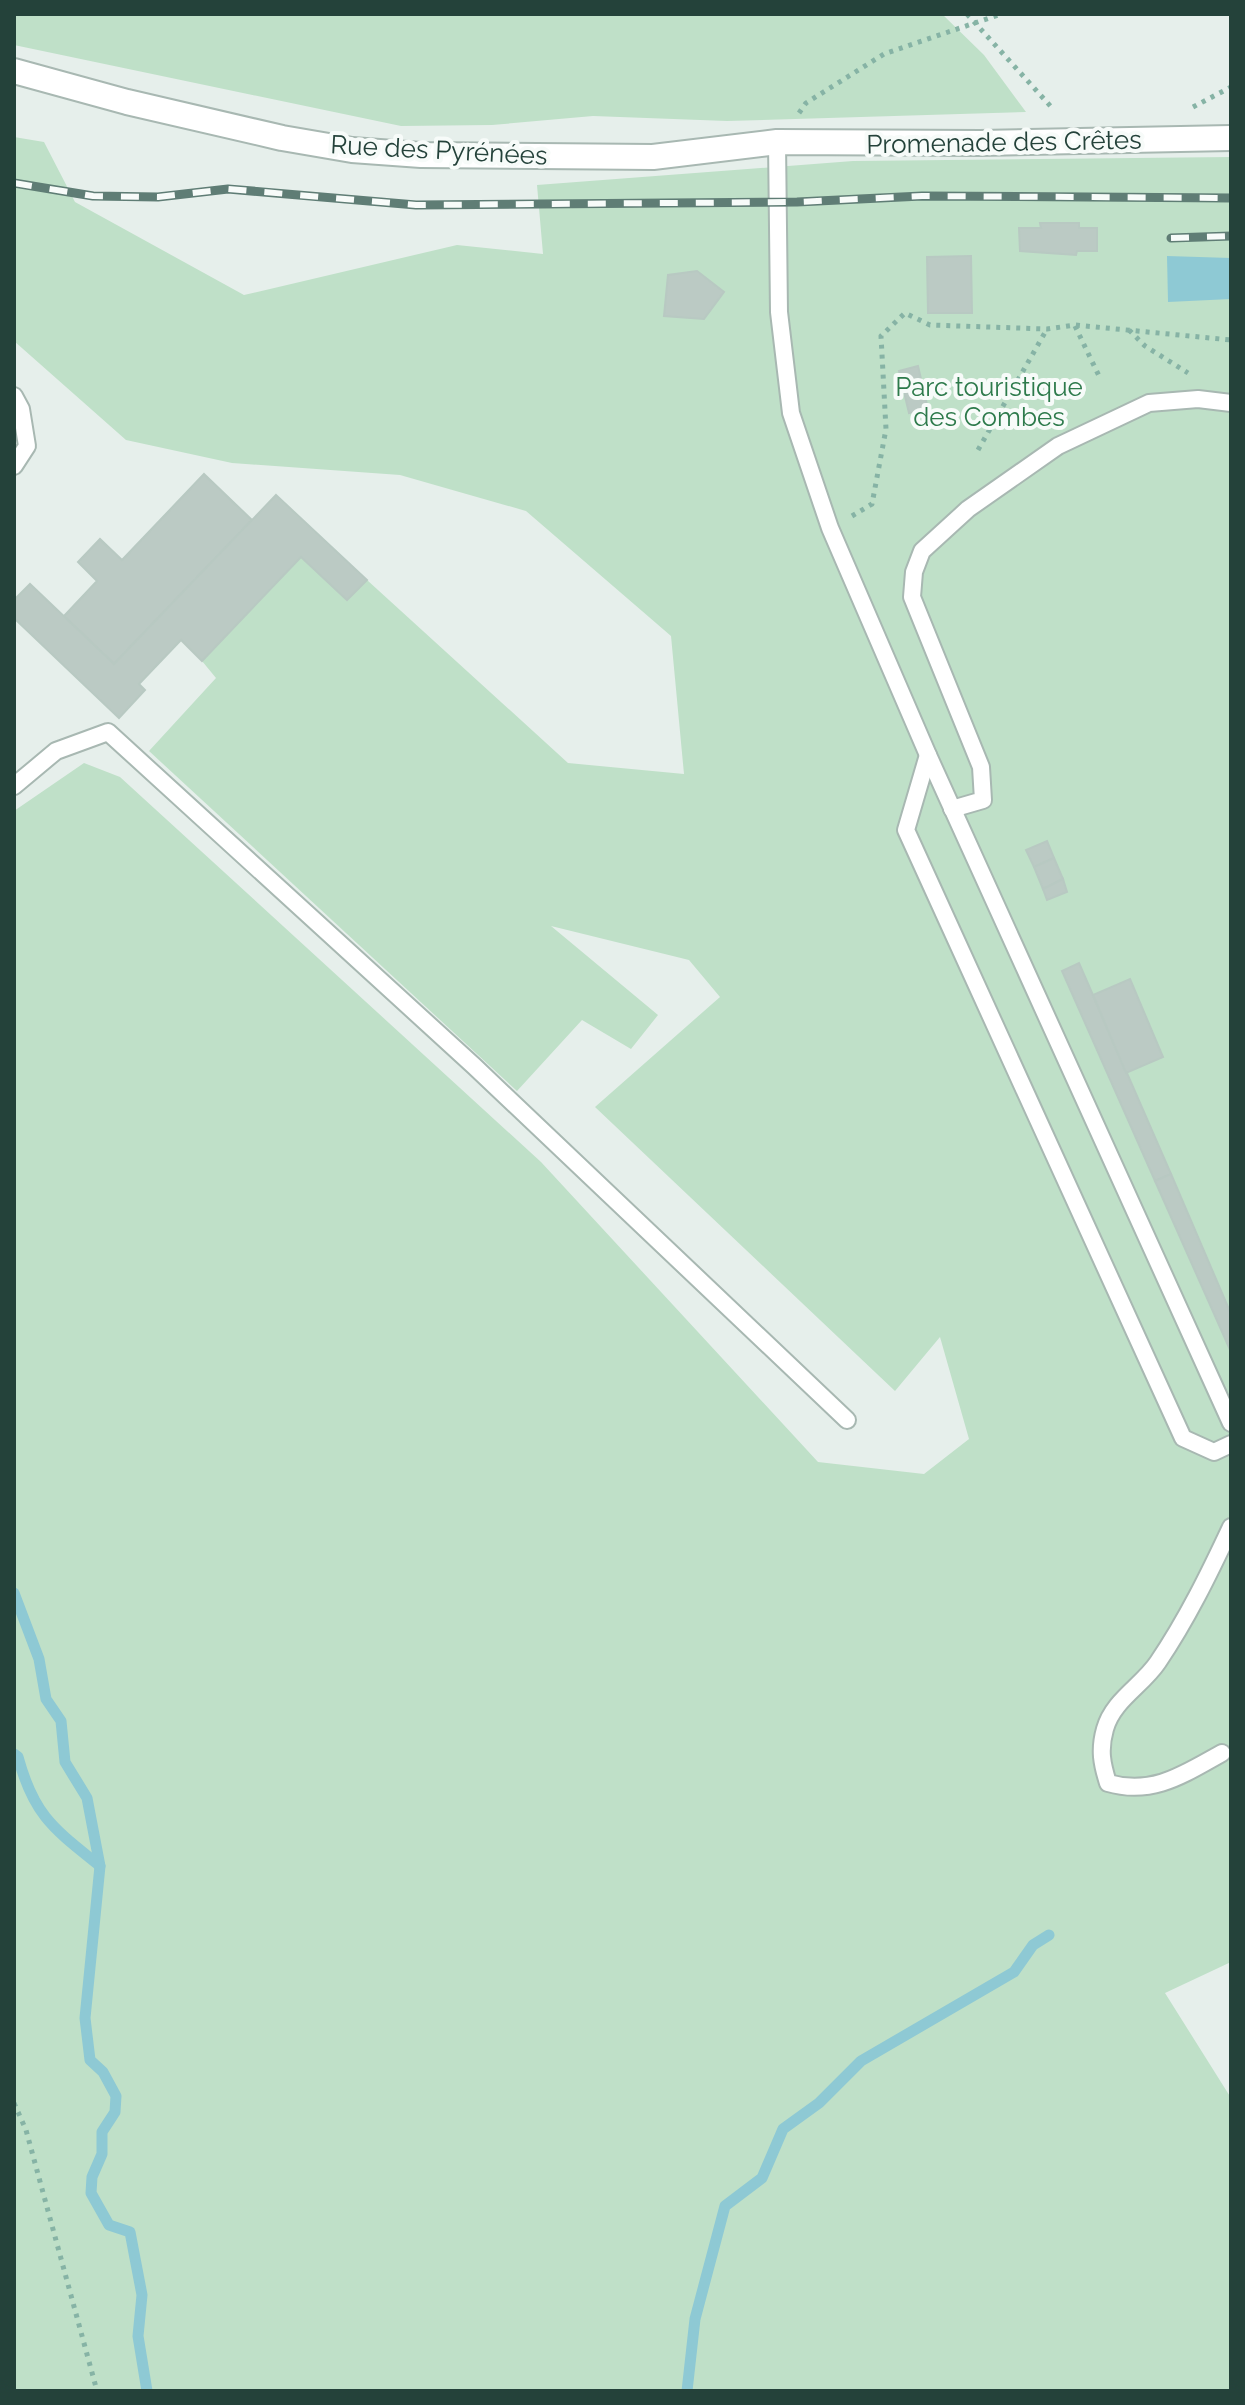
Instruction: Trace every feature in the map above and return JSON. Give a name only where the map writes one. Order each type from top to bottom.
[{"type":"street","name":"Rue des Pyrénées","points":[[14,71],[197,119],[352,150],[421,155],[653,157],[777,142]]},
{"type":"street","name":"Promenade des Crêtes","points":[[777,142],[1231,138]]},
{"type":"lane","points":[[777,142],[779,312],[791,413],[830,528],[952,809],[1231,1423]]},
{"type":"lane","points":[[14,396],[21,409],[27,446],[14,466]]},
{"type":"lane","points":[[952,809],[983,800],[981,767],[912,597],[914,572],[922,551],[968,509],[1071,440],[1149,403],[1198,399],[1231,403]]},
{"type":"lane","points":[[14,786],[56,751],[108,732],[474,1066],[847,1420]]},
{"type":"lane","points":[[928,755],[906,830],[1183,1438],[1214,1452],[1231,1444]]},
{"type":"lane","points":[[1222,1753],[1155,1787],[1130,1790],[1108,1783],[1100,1758],[1105,1727],[1121,1700],[1155,1666],[1188,1614],[1231,1527]]},
{"type":"path","points":[[967,14],[1040,96],[1087,141]]},
{"type":"path","points":[[777,142],[806,103],[884,54],[1001,14]]},
{"type":"path","points":[[830,528],[872,504],[886,429],[881,336],[905,313],[930,325],[1047,329],[1075,325],[1231,340]]},
{"type":"path","points":[[1075,325],[1100,378]]},
{"type":"path","points":[[978,450],[1047,329]]},
{"type":"path","points":[[1129,329],[1145,346],[1196,379]]},
{"type":"path","points":[[14,2103],[26,2130],[97,2391]]},
{"type":"green space","points":[[14,14],[942,14],[984,55],[1026,112],[727,121],[593,116],[492,125],[401,126],[14,45]]},
{"type":"green space","name":"Parc touristique des Combes","points":[[14,137],[44,142],[75,202],[244,295],[457,245],[543,254],[537,185],[853,161],[1231,157],[1231,1962],[1165,1993],[1231,2098],[1231,2391],[14,2391],[14,811],[84,763],[120,777],[541,1162],[818,1462],[924,1474],[969,1439],[940,1337],[895,1391],[595,1107],[720,997],[689,960],[551,926],[658,1015],[631,1049],[582,1020],[517,1091],[149,751],[216,678],[202,661],[301,557],[347,600],[367,580],[568,763],[684,774],[671,636],[526,511],[400,475],[232,463],[126,440],[14,341]]},
{"type":"water","points":[[1167,256],[1231,258],[1231,299],[1168,302]]},
{"type":"building","points":[[1040,223],[1079,223],[1079,228],[1097,228],[1097,251],[1077,251],[1076,255],[1020,251],[1019,228],[1041,228]]},
{"type":"building","points":[[971,256],[972,313],[928,313],[927,257]]},
{"type":"building","points":[[697,271],[724,292],[704,319],[664,316],[668,275]]},
{"type":"building","points":[[918,366],[928,409],[909,413],[899,371]]},
{"type":"building","points":[[204,474],[252,520],[114,664],[64,616],[97,581],[78,562],[100,539],[122,560]]},
{"type":"building","points":[[276,495],[367,580],[347,600],[301,557],[202,661],[181,640],[139,684],[145,690],[119,718],[14,618],[14,600],[30,584],[114,664]]},
{"type":"building","points":[[1047,841],[1054,858],[1034,867],[1026,850]]},
{"type":"building","points":[[1054,858],[1063,879],[1043,889],[1034,867]]},
{"type":"building","points":[[1063,879],[1067,892],[1047,900],[1043,889]]},
{"type":"building","points":[[1079,963],[1171,1174],[1155,1181],[1062,971]]},
{"type":"building","points":[[1130,979],[1163,1057],[1126,1073],[1093,995]]},
{"type":"building","points":[[1171,1174],[1231,1314],[1231,1352],[1155,1181]]},
{"type":"waterway","points":[[14,1593],[39,1659],[46,1699],[61,1721],[65,1762],[87,1798],[100,1866],[85,2018],[90,2060],[103,2072],[116,2096],[115,2112],[102,2132],[102,2154],[92,2177],[91,2193],[109,2225],[130,2232],[142,2295],[138,2336],[147,2391]]},
{"type":"waterway","points":[[14,1754],[18,1757],[31,1794],[48,1820],[100,1866]]},
{"type":"waterway","points":[[687,2391],[695,2319],[725,2206],[762,2178],[783,2129],[819,2103],[861,2061],[1014,1972],[1033,1945],[1049,1935]]},
{"type":"railway","points":[[14,183],[93,196],[158,197],[228,189],[416,205],[797,202],[922,196],[1231,198]]},
{"type":"railway","points":[[1171,238],[1231,236]]}]
